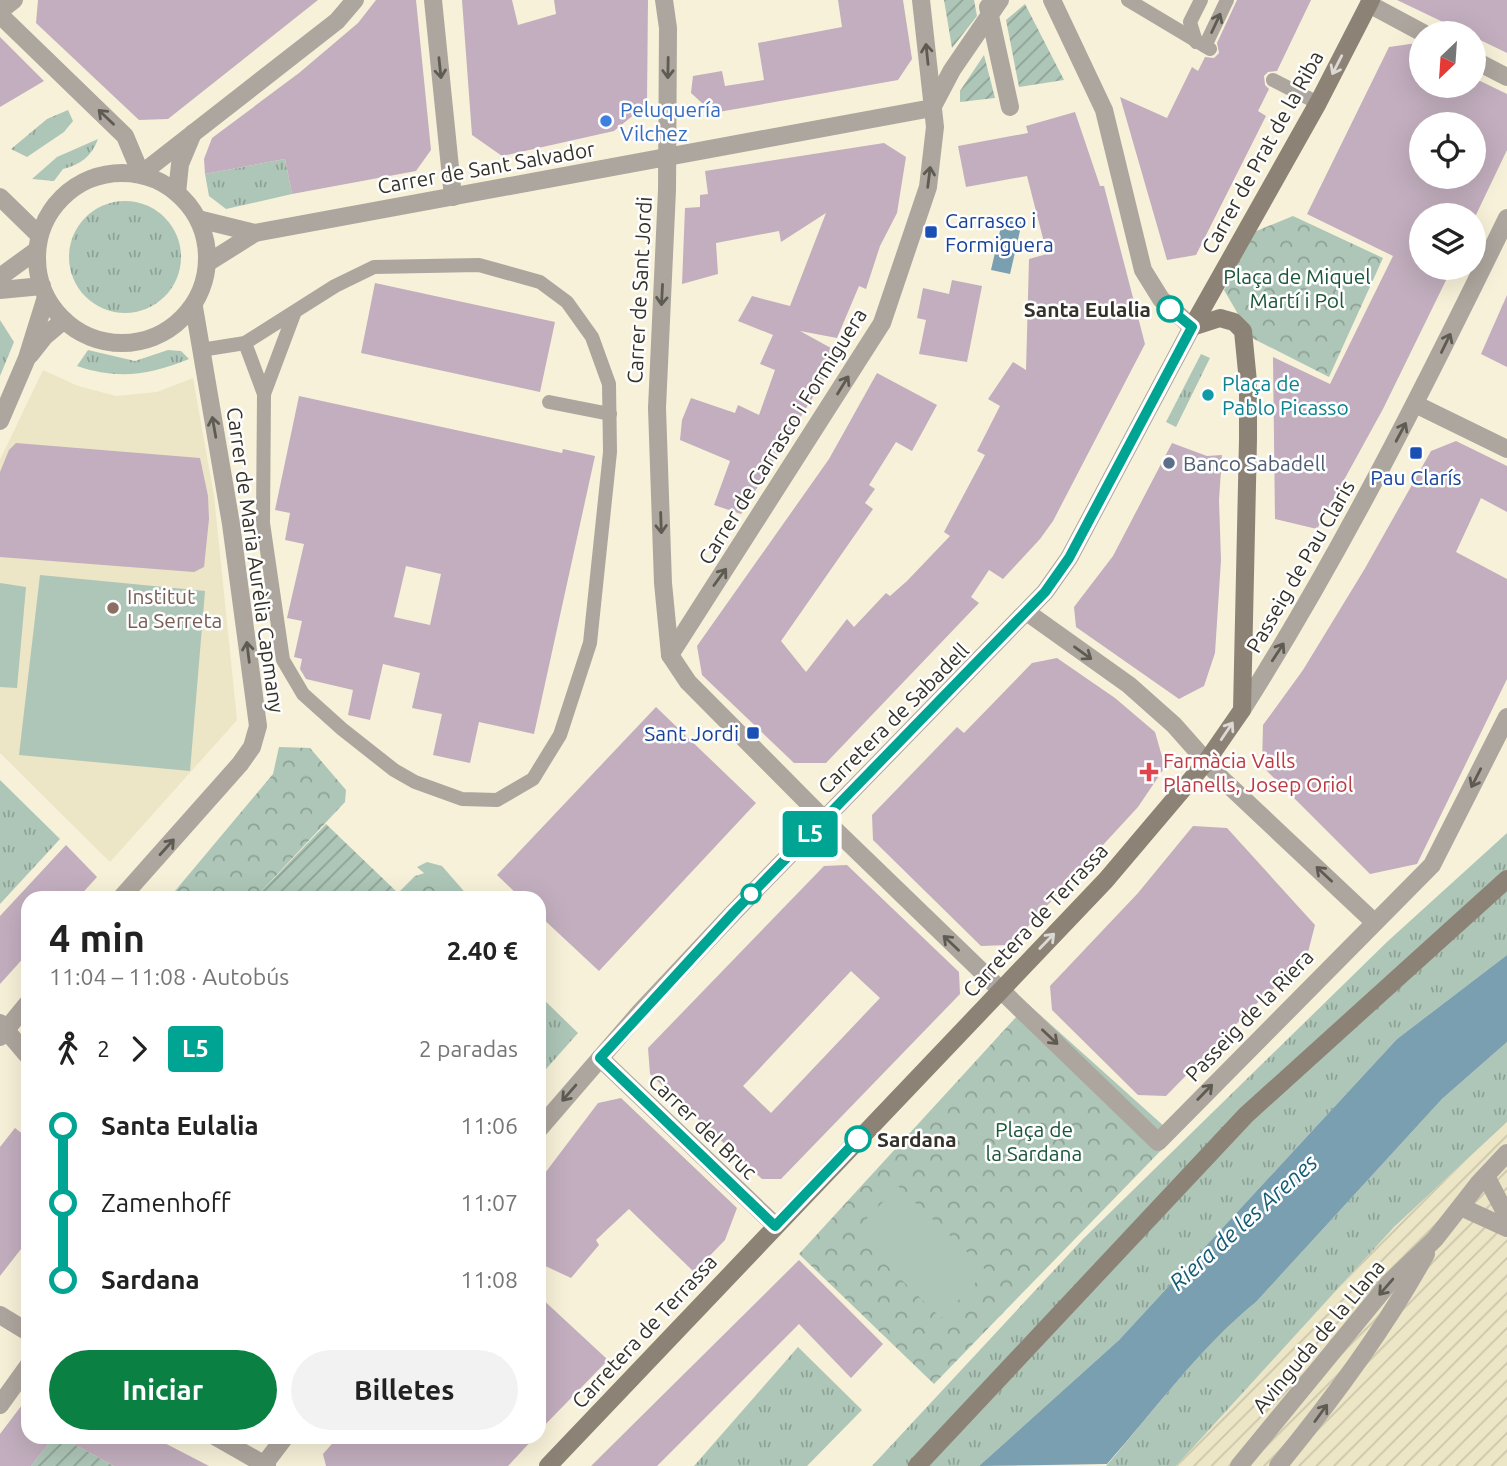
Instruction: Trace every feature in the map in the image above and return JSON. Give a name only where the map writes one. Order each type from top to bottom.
[{"type":"street","points":[[14,0],[0,13],[125,136],[141,174]]},
{"type":"street","points":[[141,174],[337,21],[355,0]]},
{"type":"street","points":[[433,0],[453,197]]},
{"type":"street","name":"Carrer de Sant Jordi","points":[[664,0],[668,28],[656,408],[663,583],[670,655],[688,682],[825,820],[1158,1142]]},
{"type":"street","name":"Carrer de Carrasco i Formiguera","points":[[670,655],[691,607],[734,558],[882,323],[928,187],[935,127],[921,0]]},
{"type":"street","points":[[1052,0],[1104,110],[1143,270],[1161,299],[1192,327],[1220,318],[1234,321],[1243,331],[1248,382],[1248,439],[1242,710]]},
{"type":"street","points":[[1370,2],[1409,25]]},
{"type":"street","name":"Carrer de Prat de la Riba","points":[[1192,327],[1318,103],[1370,2]]},
{"type":"street","points":[[932,108],[992,5]]},
{"type":"street","points":[[992,5],[1010,107]]},
{"type":"street","points":[[1486,66],[1507,77]]},
{"type":"street","name":"Carrer de Sant Salvador","points":[[209,262],[255,233],[932,108]]},
{"type":"street","points":[[177,193],[180,164],[194,130]]},
{"type":"street","points":[[0,277],[37,242],[49,213],[78,184],[118,172],[141,174],[170,186],[195,211],[207,239],[209,262],[206,281],[194,307],[171,330],[150,340],[112,343],[88,337],[64,320],[44,292]]},
{"type":"street","points":[[0,197],[37,242],[44,292],[27,358],[0,421]]},
{"type":"street","name":"Passeig de Pau Claris","points":[[1242,710],[1340,547],[1415,404],[1507,218]]},
{"type":"street","name":"Carrer de Sant Salvador","points":[[198,219],[255,233]]},
{"type":"street","points":[[0,290],[44,292]]},
{"type":"street","name":"Carrer de Maria Aurèlia Capmany","points":[[127,891],[240,764],[252,747],[258,726],[231,524],[194,307]]},
{"type":"street","points":[[27,358],[45,336],[64,320]]},
{"type":"street","name":"Carretera de Sabadell","points":[[546,1121],[600,1058],[825,820],[1028,613],[1069,558],[1192,327]]},
{"type":"street","points":[[1415,404],[1507,449]]},
{"type":"street","points":[[663,583],[672,603],[691,607]]},
{"type":"street","points":[[1028,613],[1129,685],[1174,725],[1206,762],[1373,921]]},
{"type":"street","name":"Carretera de Terrassa","points":[[548,1466],[1106,880],[1206,762],[1242,710]]},
{"type":"street","name":"Passeig de la Riera","points":[[1158,1142],[1432,864],[1507,717]]},
{"type":"street","points":[[917,1466],[1246,1115],[1507,879]]},
{"type":"street","points":[[21,1010],[2,1030],[21,1049]]},
{"type":"street","name":"Carrer del Bruc","points":[[600,1058],[775,1226]]},
{"type":"street","points":[[1507,1153],[1465,1201],[1507,1228]]},
{"type":"street","points":[[1486,1176],[1507,1216]]},
{"type":"street","name":"Avinguda de la Llana","points":[[1278,1466],[1315,1421],[1366,1349],[1435,1239],[1465,1201]]},
{"type":"street","name":"Avinguda de la Llana","points":[[1239,1466],[1389,1283],[1435,1239]]},
{"type":"street","points":[[0,1315],[21,1328]]},
{"type":"street","points":[[0,1405],[21,1376]]},
{"type":"street","points":[[228,1444],[265,1466],[280,1444]]},
{"type":"lane","points":[[1201,0],[1191,22],[1203,46]]},
{"type":"lane","points":[[1203,46],[1227,0]]},
{"type":"lane","points":[[1138,2],[1203,46]]},
{"type":"lane","points":[[1273,80],[1318,103]]},
{"type":"lane","points":[[201,350],[245,343],[335,286],[374,267],[479,265],[540,282],[567,302],[592,337],[609,384],[610,452],[590,643],[560,735],[533,779],[497,800],[462,799],[415,782],[394,770],[303,694],[283,660],[263,523],[264,394],[295,313]]},
{"type":"lane","points":[[245,343],[264,394]]},
{"type":"lane","points":[[549,402],[610,414]]},
{"type":"shaded area","name":"Institut La Serreta","points":[[43,370],[78,386],[116,396],[157,392],[193,378],[214,496],[237,720],[110,862],[0,753],[0,460]]},
{"type":"shaded area","points":[[1507,1122],[1507,1466],[1176,1466],[1394,1227]]},
{"type":"green space","points":[[944,0],[974,0],[977,16],[952,48]]},
{"type":"green space","points":[[1025,4],[1064,80],[1019,87],[1006,20]]},
{"type":"green space","points":[[984,55],[995,98],[960,102],[960,91]]},
{"type":"green space","points":[[68,110],[73,121],[64,132],[27,157],[11,149],[47,119]]},
{"type":"green space","points":[[98,139],[85,159],[63,169],[54,181],[32,179],[57,157]]},
{"type":"green space","points":[[285,159],[292,194],[226,209],[209,196],[205,174]]},
{"type":"green space","points":[[125,201],[146,206],[164,218],[176,236],[181,257],[176,278],[164,296],[146,308],[125,313],[104,308],[86,296],[74,278],[69,257],[74,236],[86,218],[104,206]]},
{"type":"green space","name":"Plaça de Miquel Martí i Pol","points":[[1293,216],[1383,258],[1329,377],[1252,338],[1224,290],[1254,232]]},
{"type":"green space","points":[[0,320],[14,342],[0,376]]},
{"type":"green space","points":[[88,350],[135,361],[168,350],[181,351],[189,359],[147,372],[106,373],[77,366]]},
{"type":"green space","name":"Plaça de Pablo Picasso","points":[[1201,354],[1210,358],[1176,427],[1166,422]]},
{"type":"green space","points":[[40,575],[205,591],[190,771],[19,755]]},
{"type":"green space","points":[[0,583],[26,587],[17,688],[0,687]]},
{"type":"green space","points":[[279,747],[310,748],[346,790],[345,802],[262,891],[175,891],[273,774]]},
{"type":"green space","points":[[0,780],[60,839],[0,904]]},
{"type":"green space","points":[[326,824],[396,891],[262,891]]},
{"type":"green space","points":[[1507,833],[1507,955],[1397,1039],[1119,1340],[979,1466],[872,1466],[1083,1239],[1388,941]]},
{"type":"green space","points":[[427,862],[442,866],[464,891],[445,891],[417,867]]},
{"type":"green space","points":[[428,872],[447,891],[400,891],[415,876]]},
{"type":"green space","points":[[546,1002],[578,1033],[546,1069]]},
{"type":"green space","name":"Plaça de la Sardana","points":[[1028,1004],[1175,1136],[934,1384],[799,1254]]},
{"type":"green space","points":[[1507,1042],[1507,1122],[1394,1227],[1176,1466],[1106,1466],[1196,1360],[1256,1302],[1442,1099]]},
{"type":"green space","points":[[898,1186],[987,1271],[941,1318],[853,1233]]},
{"type":"green space","points":[[798,1347],[862,1410],[807,1466],[694,1466]]},
{"type":"green space","points":[[48,1444],[74,1444],[114,1466],[31,1466]]},
{"type":"water","points":[[1003,218],[1022,222],[1010,274],[991,270]]},
{"type":"water","name":"Riera de les Arenes","points":[[1507,955],[1507,1042],[1442,1099],[1256,1302],[1197,1359],[1107,1464],[979,1466],[1119,1340],[1397,1039]]},
{"type":"building","points":[[38,0],[318,0],[168,119],[139,120],[36,23]]},
{"type":"building","points":[[376,0],[416,0],[431,150],[416,171],[292,194],[285,159],[205,174],[204,159],[212,138],[299,73],[358,23]]},
{"type":"building","points":[[462,0],[512,0],[518,25],[556,14],[554,0],[648,0],[647,104],[614,131],[502,156],[472,135]]},
{"type":"building","points":[[838,0],[903,0],[912,59],[898,80],[713,113],[691,93],[693,76],[722,71],[725,86],[764,80],[758,43],[842,27]]},
{"type":"building","points":[[1237,0],[1311,0],[1277,71],[1268,72],[1264,76],[1265,85],[1269,89],[1258,111],[1266,116],[1196,255],[1167,260],[1120,97],[1167,118],[1192,67],[1198,71],[1205,57],[1214,58],[1219,53],[1217,43]]},
{"type":"building","points":[[1397,0],[1507,0],[1507,53],[1486,43],[1486,21],[1441,21]]},
{"type":"building","points":[[0,37],[44,81],[0,107]]},
{"type":"building","points":[[1409,44],[1409,98],[1486,98],[1486,84],[1507,94],[1507,150],[1482,203],[1409,203],[1409,280],[1446,280],[1383,409],[1317,529],[1275,519],[1273,357],[1330,384],[1393,256],[1307,214],[1389,47]]},
{"type":"building","points":[[1075,112],[1100,186],[1104,186],[1145,344],[1053,521],[1040,539],[1003,579],[989,570],[971,597],[979,603],[826,763],[794,763],[702,675],[697,646],[829,459],[877,373],[937,405],[912,451],[896,442],[869,485],[875,489],[865,503],[873,509],[781,641],[806,672],[847,619],[854,627],[886,593],[890,596],[907,581],[950,536],[944,532],[985,455],[977,451],[1000,406],[988,399],[1013,362],[1026,370],[1029,259],[1047,254],[1027,176],[966,187],[958,146],[1028,133],[1026,126]]},
{"type":"building","points":[[884,143],[906,157],[897,213],[880,246],[866,289],[859,286],[837,338],[800,331],[840,353],[741,514],[714,505],[730,461],[680,440],[682,420],[691,398],[735,413],[738,405],[759,415],[775,370],[760,364],[773,335],[738,321],[752,296],[790,306],[826,213],[781,242],[779,231],[716,243],[718,274],[682,284],[685,208],[700,207],[700,195],[708,194],[705,171]]},
{"type":"building","points":[[952,280],[982,286],[967,362],[919,354],[926,320],[917,318],[923,288],[949,294]]},
{"type":"building","points":[[375,283],[555,322],[540,392],[361,353]]},
{"type":"building","points":[[1507,295],[1507,367],[1481,354]]},
{"type":"building","points":[[299,396],[562,453],[563,449],[595,456],[534,734],[479,722],[470,763],[433,755],[442,714],[412,708],[420,673],[383,664],[370,720],[348,715],[353,690],[306,679],[300,669],[302,659],[294,657],[302,621],[287,618],[304,544],[285,540],[290,513],[275,510]],"holes":[[[406,566],[441,574],[430,625],[394,617]]]},
{"type":"building","points":[[1456,441],[1507,466],[1507,512],[1481,498],[1456,552],[1507,579],[1507,679],[1417,864],[1370,874],[1262,766],[1263,725],[1303,670],[1364,570],[1431,451]]},
{"type":"building","points":[[16,443],[200,458],[208,496],[209,519],[204,567],[194,572],[0,557],[0,472],[9,450]]},
{"type":"building","points":[[1172,443],[1207,456],[1222,455],[1219,500],[1221,560],[1215,653],[1204,686],[1179,699],[1076,627],[1074,607],[1113,556]]},
{"type":"building","points":[[1057,658],[1115,698],[1155,732],[1165,767],[1138,807],[1020,935],[1007,945],[981,946],[873,840],[872,815],[957,727],[964,733],[1032,663]]},
{"type":"building","points":[[656,707],[756,803],[599,971],[546,922],[546,891],[514,891],[497,875]]},
{"type":"building","points":[[1193,826],[1227,828],[1315,925],[1306,960],[1254,1006],[1166,1096],[1138,1095],[1052,1010],[1050,986],[1138,893]]},
{"type":"building","points":[[66,845],[97,877],[84,891],[23,891]]},
{"type":"building","points":[[847,865],[959,972],[960,994],[781,1179],[762,1179],[650,1074],[648,1048],[824,866]],"holes":[[[851,971],[880,998],[771,1113],[743,1086]]]},
{"type":"building","points":[[21,893],[21,961],[0,984],[0,916]]},
{"type":"building","points":[[621,1098],[737,1208],[725,1240],[694,1272],[629,1209],[596,1240],[599,1245],[571,1278],[546,1266],[546,1172],[598,1103]]},
{"type":"building","points":[[15,1128],[21,1133],[21,1249],[0,1276],[0,1147]]},
{"type":"building","points":[[799,1260],[883,1344],[851,1378],[799,1324],[657,1466],[591,1466]]},
{"type":"building","points":[[546,1302],[608,1360],[546,1424]]},
{"type":"building","points":[[21,1406],[21,1444],[48,1444],[31,1466],[0,1466],[0,1434]]},
{"type":"building","points":[[74,1444],[167,1444],[209,1466],[114,1466]]},
{"type":"building","points":[[332,1444],[528,1444],[508,1466],[326,1466],[323,1454]]},
{"type":"bus line","name":"L5","points":[[858,1139],[775,1226],[600,1058],[734,912],[1028,613],[1045,592],[1069,558],[1192,327],[1170,309]]},
{"type":"place","name":"Peluquería Vilchez","points":[[606,121]]},
{"type":"place","name":"Carrasco i Formiguera","points":[[931,232]]},
{"type":"place","name":"Santa Eulalia","points":[[1170,309]]},
{"type":"place","name":"Plaça de Pablo Picasso","points":[[1208,395]]},
{"type":"place","name":"Pau Clarís","points":[[1416,453]]},
{"type":"place","name":"Banco Sabadell","points":[[1169,463]]},
{"type":"place","name":"Institut La Serreta","points":[[113,608]]},
{"type":"place","name":"Sant Jordi","points":[[753,733]]},
{"type":"place","name":"Farmàcia Valls Planells, Josep Oriol","points":[[1149,772]]},
{"type":"place","name":"Sardana","points":[[858,1139]]}]
